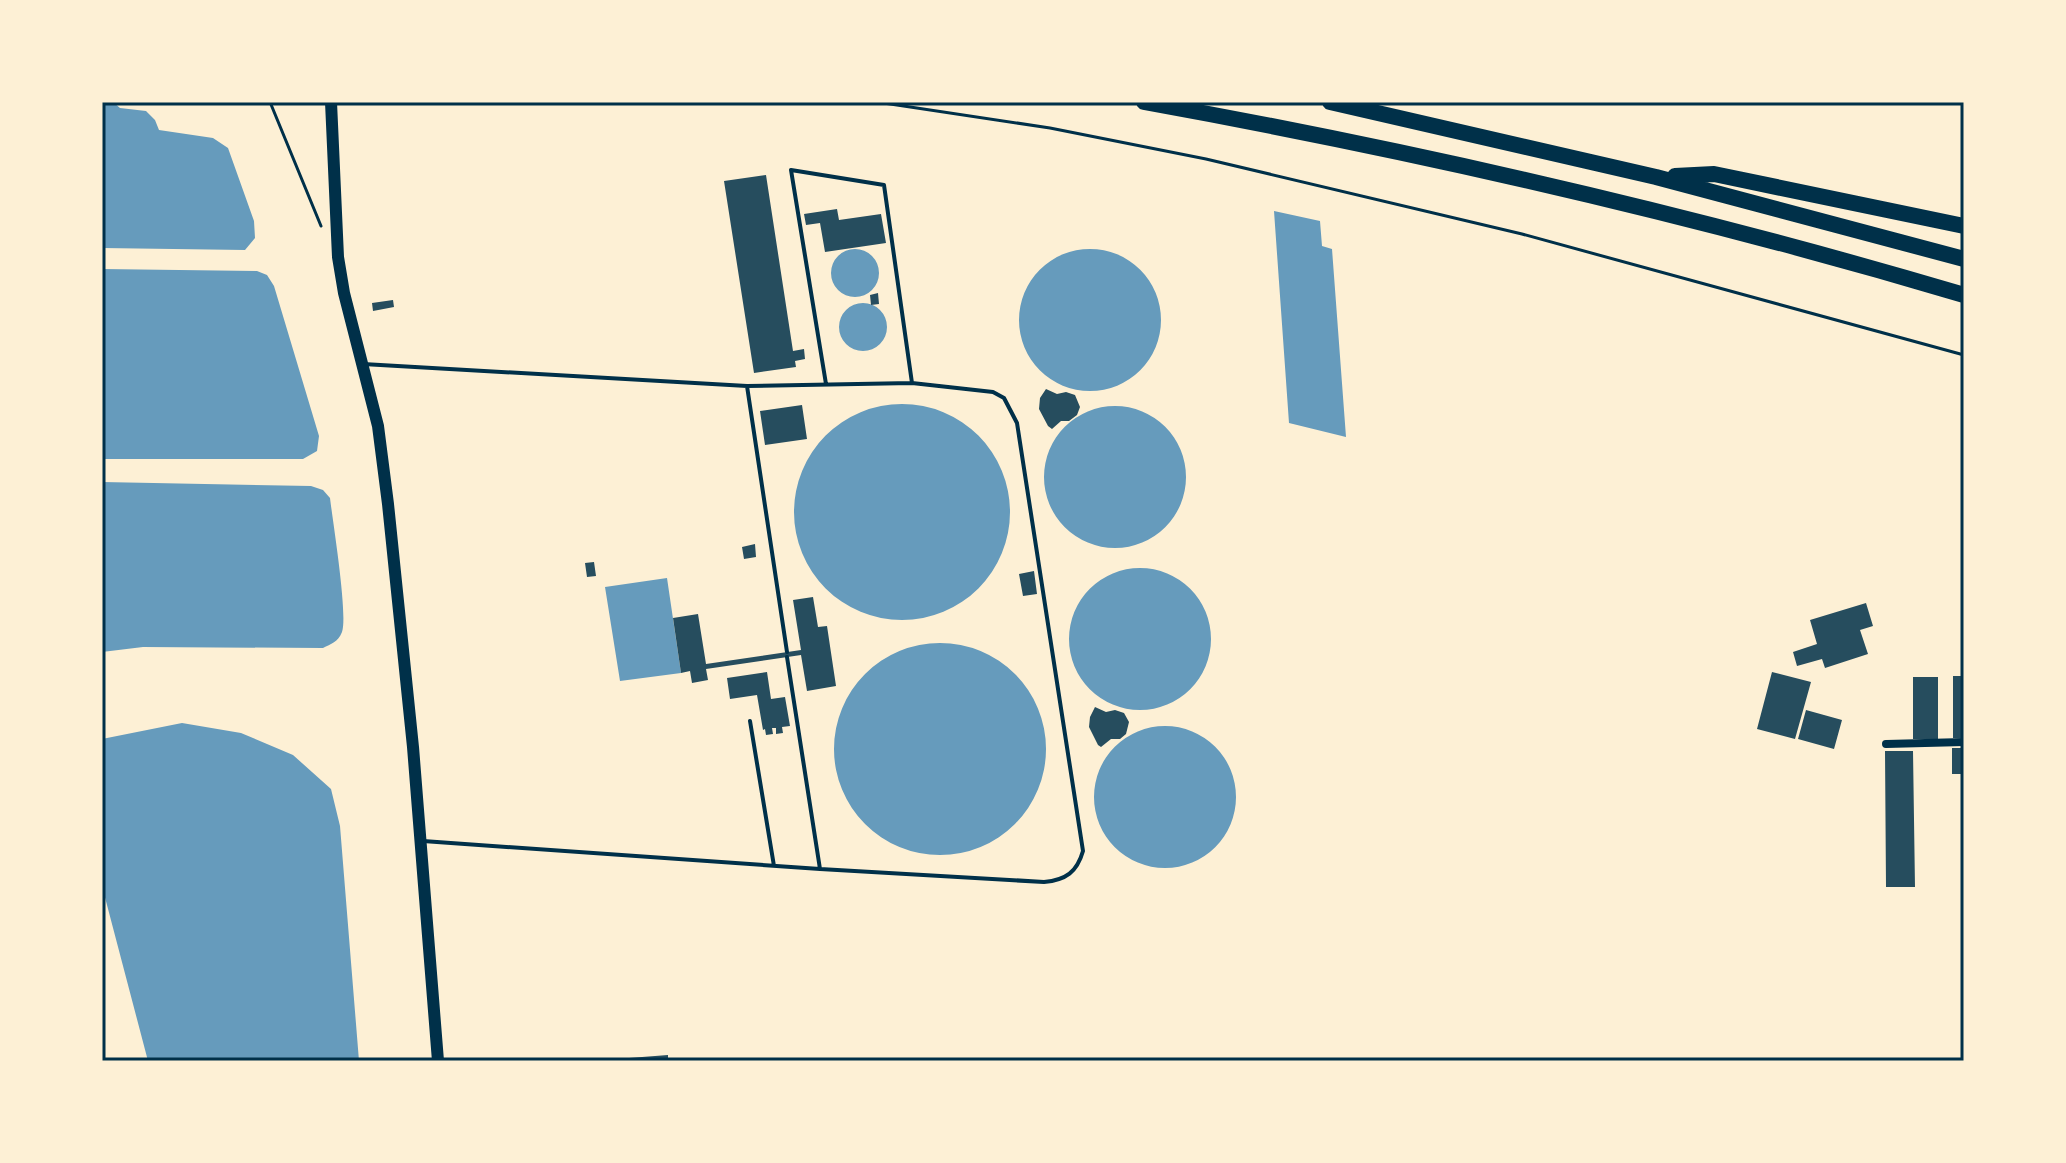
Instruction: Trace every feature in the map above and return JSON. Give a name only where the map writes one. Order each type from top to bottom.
[{"type":"highway","points":[[1144,102],[1427,158],[1710,226],[1964,295]]},
{"type":"highway","points":[[1330,102],[1656,177],[1964,259]]},
{"type":"highway","points":[[1656,177],[1714,174],[1964,226]]},
{"type":"main road","points":[[331,102],[338,257],[344,293],[378,426],[388,504],[421,841],[438,1061]]},
{"type":"street","points":[[1886,744],[1964,742]]},
{"type":"lane","points":[[826,385],[791,170],[884,185],[912,383]]},
{"type":"lane","points":[[363,364],[747,386],[912,383],[993,392],[1004,398],[1017,423],[1083,851],[1079,866],[1068,876],[1044,882],[421,841]]},
{"type":"lane","points":[[747,386],[820,869]]},
{"type":"lane","points":[[750,721],[774,866]]},
{"type":"path","points":[[270,102],[312,208],[325,232]]},
{"type":"path","points":[[877,102],[1050,128],[1190,155],[1423,209],[1964,355]]},
{"type":"water","points":[[102,102],[146,111],[159,130],[213,138],[228,148],[254,221],[255,238],[245,250],[102,248]]},
{"type":"water","points":[[1274,211],[1320,221],[1322,246],[1332,249],[1346,437],[1289,423]]},
{"type":"water","points":[[855,249],[872,256],[879,273],[872,290],[855,297],[838,290],[831,273],[838,256]]},
{"type":"water","points":[[1090,249],[1117,254],[1140,270],[1156,293],[1161,320],[1156,347],[1140,370],[1117,386],[1090,391],[1063,386],[1040,370],[1024,347],[1019,320],[1024,293],[1040,270],[1063,254]]},
{"type":"water","points":[[102,269],[257,271],[267,275],[274,286],[319,436],[317,451],[303,459],[102,459]]},
{"type":"water","points":[[863,303],[880,310],[887,327],[880,344],[863,351],[846,344],[839,327],[846,310]]},
{"type":"water","points":[[902,404],[923,406],[943,413],[978,436],[1001,471],[1008,491],[1008,533],[1001,553],[978,588],[943,611],[923,618],[902,620],[881,618],[861,611],[826,588],[803,553],[796,533],[794,512],[796,491],[803,471],[826,436],[861,413],[881,406]]},
{"type":"water","points":[[1115,406],[1142,411],[1165,427],[1181,450],[1186,477],[1181,504],[1165,527],[1142,543],[1115,548],[1088,543],[1065,527],[1049,504],[1044,477],[1049,450],[1065,427],[1088,411]]},
{"type":"water","points":[[102,482],[311,486],[323,490],[330,498],[343,607],[342,632],[334,642],[323,648],[143,647],[102,652]]},
{"type":"water","points":[[1140,568],[1167,573],[1190,589],[1206,612],[1211,639],[1206,666],[1190,689],[1167,705],[1140,710],[1113,705],[1090,689],[1074,666],[1069,639],[1074,612],[1090,589],[1113,573]]},
{"type":"water","points":[[667,578],[681,673],[620,681],[605,587]]},
{"type":"water","points":[[940,643],[981,651],[1015,674],[1038,708],[1046,749],[1038,790],[1015,824],[981,847],[940,855],[899,847],[865,824],[842,790],[834,749],[842,708],[865,674],[899,651]]},
{"type":"water","points":[[182,723],[241,733],[293,755],[331,789],[340,826],[359,1061],[148,1061],[102,886],[102,739]]},
{"type":"water","points":[[1165,726],[1192,731],[1215,747],[1231,770],[1236,797],[1231,824],[1215,847],[1192,863],[1165,868],[1138,863],[1115,847],[1099,824],[1094,797],[1099,770],[1115,747],[1138,731]]},
{"type":"building","points":[[766,175],[793,351],[804,349],[805,359],[795,361],[796,367],[754,373],[724,181]]},
{"type":"building","points":[[837,209],[839,220],[881,214],[886,243],[825,252],[820,223],[806,225],[804,214]]},
{"type":"building","points":[[878,293],[879,304],[871,305],[870,295]]},
{"type":"building","points":[[393,300],[394,307],[373,311],[372,303]]},
{"type":"building","points":[[1046,389],[1057,394],[1066,392],[1075,395],[1080,407],[1077,415],[1069,421],[1061,421],[1052,429],[1048,426],[1039,409],[1040,398]]},
{"type":"building","points":[[802,405],[807,439],[765,445],[760,411]]},
{"type":"building","points":[[755,544],[756,557],[744,559],[742,547]]},
{"type":"building","points":[[594,562],[596,576],[587,577],[585,563]]},
{"type":"building","points":[[1034,571],[1037,594],[1023,596],[1019,574]]},
{"type":"building","points":[[813,597],[818,627],[827,626],[836,686],[807,691],[801,655],[706,669],[708,680],[692,683],[690,671],[681,673],[673,618],[698,614],[706,664],[801,650],[793,600]]},
{"type":"building","points":[[1866,603],[1873,626],[1860,630],[1868,654],[1825,668],[1822,659],[1797,666],[1793,652],[1817,644],[1810,620]]},
{"type":"building","points":[[767,672],[771,699],[785,697],[790,726],[782,727],[783,733],[776,734],[776,728],[772,728],[773,734],[766,735],[757,695],[730,699],[727,678]]},
{"type":"building","points":[[1772,672],[1811,682],[1795,739],[1757,729]]},
{"type":"building","points":[[1953,676],[1964,676],[1964,738],[1953,738]]},
{"type":"building","points":[[1913,677],[1938,677],[1938,739],[1913,739]]},
{"type":"building","points":[[1095,707],[1106,712],[1115,710],[1124,713],[1129,722],[1126,734],[1120,739],[1111,739],[1101,747],[1098,745],[1089,727]]},
{"type":"building","points":[[1806,710],[1842,720],[1834,749],[1798,739]]},
{"type":"building","points":[[1952,748],[1964,748],[1964,774],[1952,774]]},
{"type":"building","points":[[1885,751],[1913,751],[1915,887],[1886,887]]},
{"type":"building","points":[[668,1055],[668,1061],[630,1061],[629,1058]]}]
